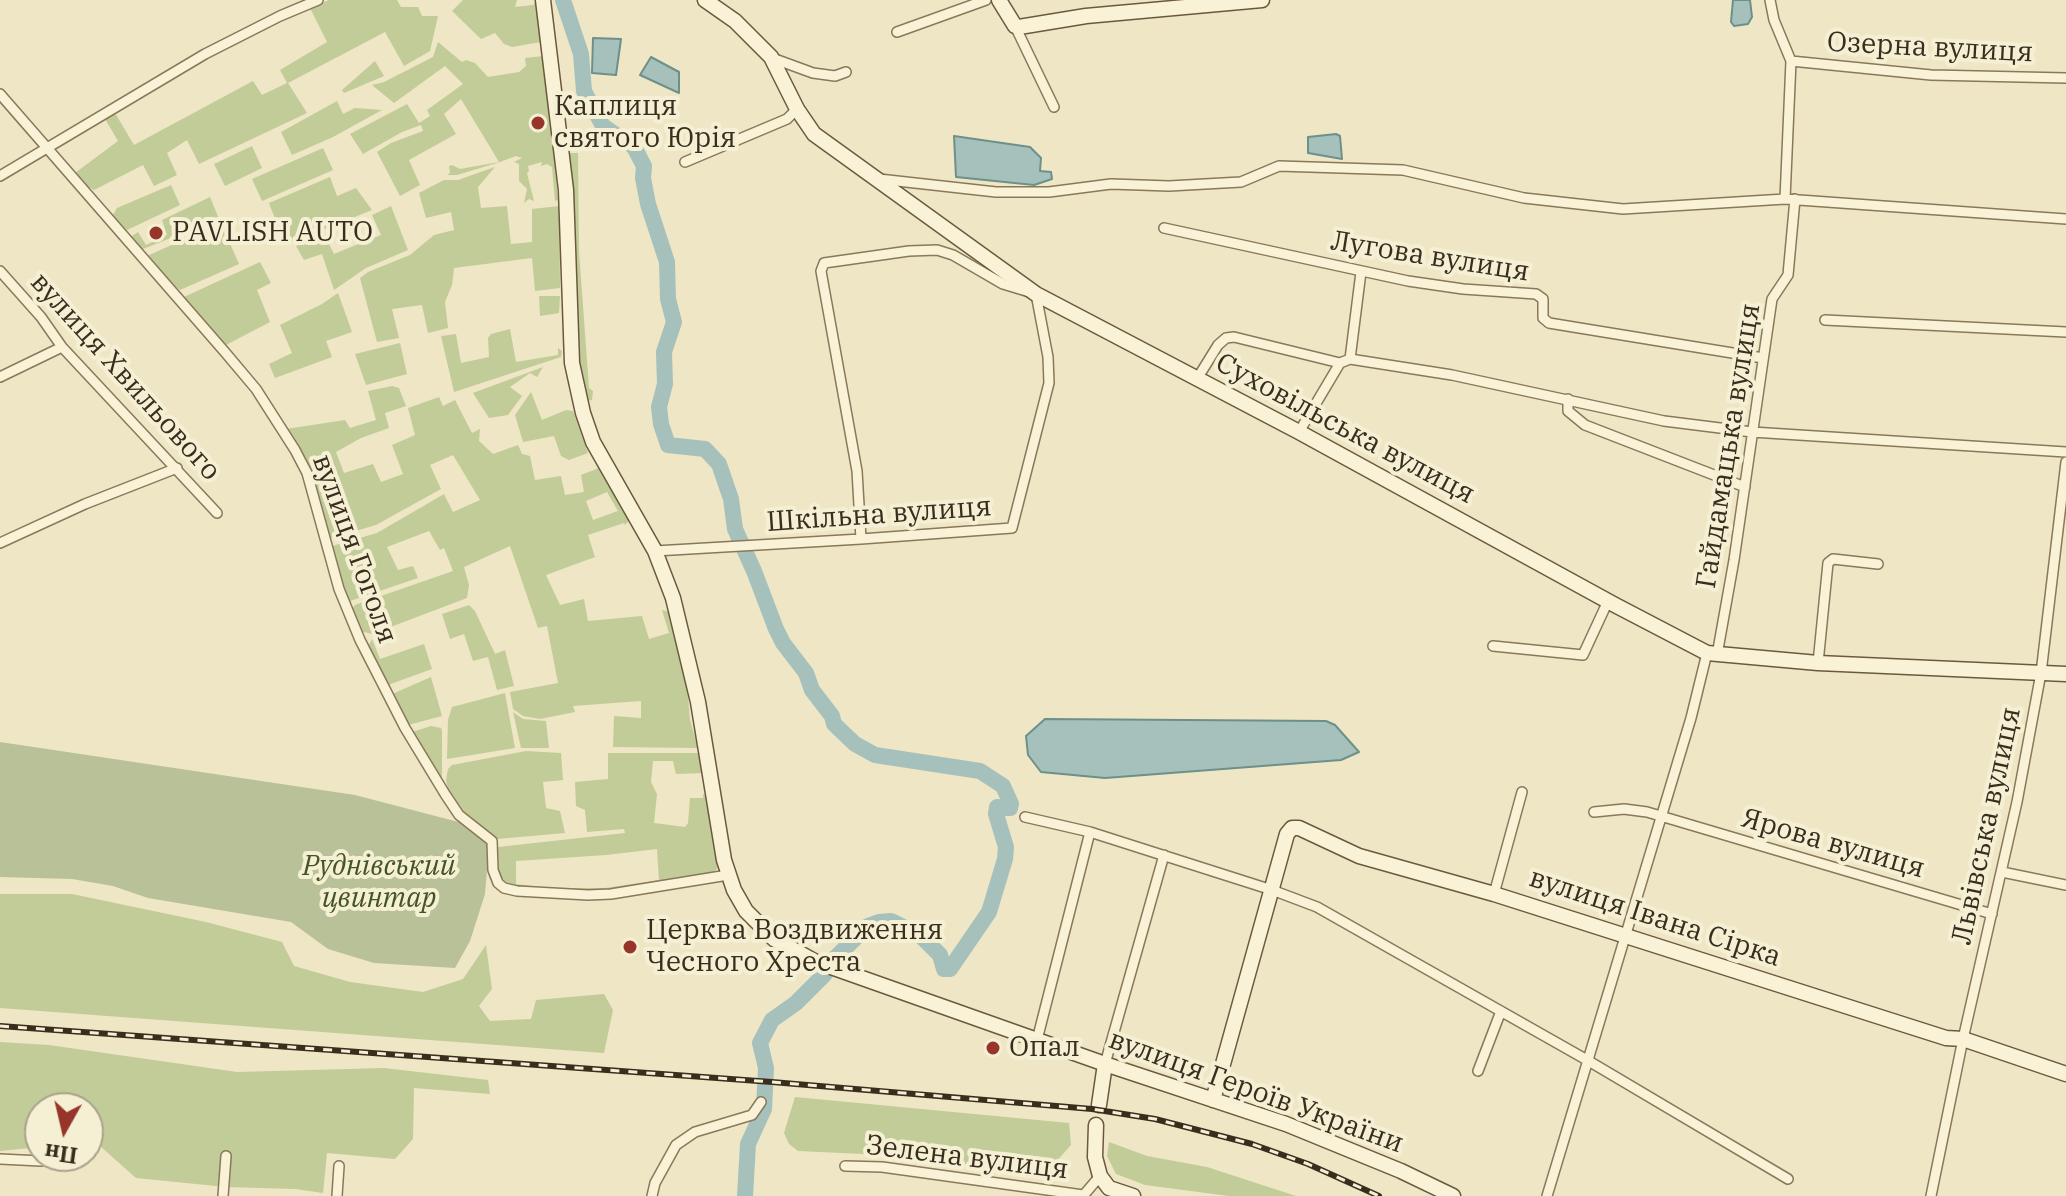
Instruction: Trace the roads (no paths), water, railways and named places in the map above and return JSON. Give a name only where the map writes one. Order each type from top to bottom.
[{"type":"street","points":[[0,176],[205,54],[318,0]]},
{"type":"street","name":"вулиця Героїв України","points":[[543,0],[566,190],[572,363],[590,434],[655,551],[681,627],[708,751],[728,875],[740,901],[756,924],[774,939],[814,961],[1286,1124],[1453,1196]]},
{"type":"street","name":"Суховільська вулиця","points":[[705,0],[735,21],[771,57],[797,109],[814,134],[1036,294],[1712,654],[1818,663],[2066,674]]},
{"type":"street","points":[[897,32],[986,0]]},
{"type":"street","points":[[999,0],[1054,107]]},
{"type":"street","points":[[1015,26],[1086,16],[1262,0]]},
{"type":"street","points":[[1770,0],[1774,20],[1791,61]]},
{"type":"street","points":[[771,57],[813,73],[835,76],[846,72]]},
{"type":"street","name":"Озерна вулиця","points":[[1791,61],[1931,75],[2066,78]]},
{"type":"street","name":"Гайдамацька вулиця","points":[[1547,1196],[1712,654],[1745,487],[1772,299],[1788,275],[1791,61]]},
{"type":"street","name":"вулиця Гоголя","points":[[0,94],[256,389],[307,473],[339,589],[360,640],[405,728],[445,794],[459,815],[489,836],[494,846],[495,878],[504,888],[611,894],[728,875]]},
{"type":"street","points":[[685,162],[787,119],[797,109]]},
{"type":"street","points":[[877,179],[996,192],[1049,192],[1111,184],[1169,186],[1241,182],[1279,166],[1403,170],[1524,198],[1623,209],[1790,199],[2066,219]]},
{"type":"street","name":"Лугова вулиця","points":[[1164,228],[1361,272],[1463,289],[1536,294],[1543,299],[1543,318],[1549,323],[1763,358]]},
{"type":"street","points":[[861,539],[857,471],[821,271],[824,263],[937,250],[953,255],[1003,284],[1036,294]]},
{"type":"street","name":"вулиця Хвильового","points":[[0,271],[41,317],[62,347],[217,513]]},
{"type":"street","points":[[1299,432],[1345,361],[1361,272]]},
{"type":"street","name":"Шкільна вулиця","points":[[655,551],[1012,528],[1049,383],[1048,357],[1036,294]]},
{"type":"street","points":[[1825,320],[2066,332]]},
{"type":"street","points":[[1197,379],[1218,345],[1226,338],[1234,337],[1345,361],[1452,375],[1664,421],[1752,432],[2066,452]]},
{"type":"street","points":[[0,377],[62,347]]},
{"type":"street","points":[[1568,399],[1568,411],[1585,425],[1745,487]]},
{"type":"street","name":"Львівська вулиця","points":[[1931,1196],[2002,872],[2041,673],[2066,462]]},
{"type":"street","points":[[0,543],[85,504],[177,468]]},
{"type":"street","points":[[1818,663],[1828,563],[1833,559],[1878,564]]},
{"type":"street","points":[[1493,646],[1583,655],[1608,601]]},
{"type":"street","points":[[1494,894],[1522,792]]},
{"type":"street","name":"Ярова вулиця","points":[[1594,812],[1624,809],[1661,816],[1992,914]]},
{"type":"street","points":[[1025,817],[1090,832],[1317,907],[1587,1060],[1788,1179]]},
{"type":"street","name":"вулиця Івана Сірка","points":[[1272,890],[1287,834],[1292,828],[1299,828],[1359,856],[1494,894],[1946,1038],[1963,1039],[2066,1074]]},
{"type":"street","points":[[1037,1040],[1090,832]]},
{"type":"street","points":[[1099,1105],[1105,1064],[1164,855]]},
{"type":"street","points":[[2002,872],[2066,885]]},
{"type":"street","points":[[1213,1100],[1272,890]]},
{"type":"street","points":[[1478,1071],[1501,1011]]},
{"type":"street","points":[[652,1196],[655,1183],[676,1145],[695,1132],[752,1115],[761,1102]]},
{"type":"street","points":[[1096,1125],[1095,1157],[1100,1176],[1109,1188],[1133,1196]]},
{"type":"street","points":[[223,1196],[226,1156]]},
{"type":"street","points":[[0,1159],[24,1160]]},
{"type":"street","points":[[337,1196],[339,1166]]},
{"type":"street","name":"Зелена вулиця","points":[[845,1166],[882,1167],[1083,1195]]},
{"type":"street","points":[[1083,1195],[1100,1176]]},
{"type":"water","points":[[1733,0],[1750,0],[1752,17],[1748,24],[1734,26],[1731,22]]},
{"type":"water","points":[[593,38],[621,39],[616,75],[592,73]]},
{"type":"water","points":[[651,57],[679,72],[679,93],[640,75]]},
{"type":"water","points":[[954,136],[1030,147],[1041,158],[1040,171],[1051,172],[1052,179],[1034,185],[956,177]]},
{"type":"water","points":[[1340,136],[1342,159],[1308,153],[1308,137]]},
{"type":"water","points":[[1045,719],[1326,721],[1335,725],[1359,752],[1341,760],[1105,778],[1041,772],[1028,755],[1026,736]]},
{"type":"waterway","points":[[563,0],[581,54],[584,91],[603,126],[634,147],[644,166],[648,204],[667,262],[668,299],[674,322],[664,352],[665,384],[659,407],[668,445],[705,449],[719,464],[731,499],[735,529],[776,629],[806,673],[812,690],[832,716],[834,724],[855,744],[875,755],[980,771],[1003,786],[1011,804],[1010,808],[997,807],[996,814],[1006,847],[989,912],[950,969],[944,969],[940,955],[921,936],[891,921],[879,922],[868,926],[796,1003],[772,1020],[760,1043],[766,1068],[764,1109],[748,1144],[745,1196]]},
{"type":"railway","points":[[0,1026],[772,1082],[1092,1109],[1155,1119],[1252,1144],[1308,1164],[1379,1196]]},
{"type":"place","name":"Каплиця святого Юрія","points":[[538,123]]},
{"type":"place","name":"PAVLISH AUTO","points":[[156,233]]},
{"type":"place","name":"Церква Воздвиження Чесного Хреста","points":[[630,947]]},
{"type":"place","name":"Опал","points":[[993,1048]]},
{"type":"park label","name":"Руднівський цвинтар","points":[[379,883]]}]
